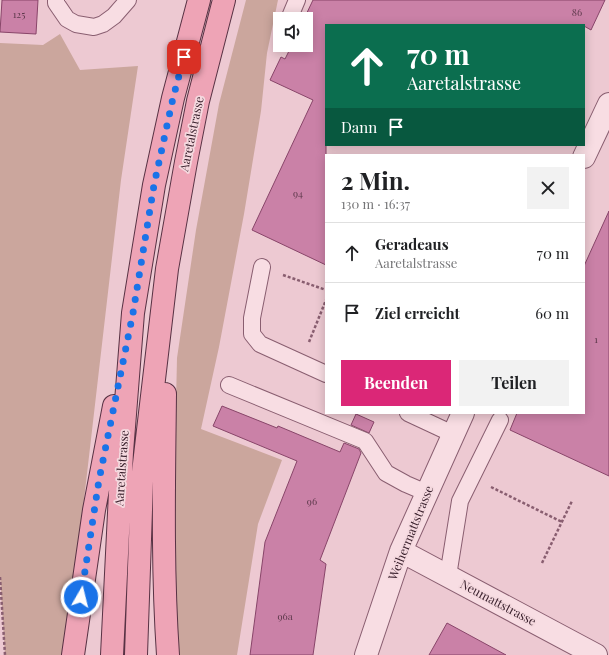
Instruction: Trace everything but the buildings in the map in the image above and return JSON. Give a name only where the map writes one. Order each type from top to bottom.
[{"type":"main road","name":"Aaretalstrasse","points":[[112,655],[122,452],[133,313],[155,178],[173,98],[199,0]]},
{"type":"main road","name":"Aaretalstrasse","points":[[136,655],[142,481],[167,269],[198,101],[224,0]]},
{"type":"main road","name":"Aaretalstrasse","points":[[167,269],[164,484],[168,655]]},
{"type":"main road","points":[[73,655],[99,480],[133,313]]},
{"type":"street","points":[[585,155],[609,104]]},
{"type":"street","name":"Weihermattstrasse","points":[[366,655],[401,551],[463,414]]},
{"type":"street","name":"Neumattstrasse","points":[[401,551],[596,655]]},
{"type":"lane","points":[[56,0],[56,3],[66,19],[76,24],[94,27],[103,24],[114,16],[128,0]]},
{"type":"lane","points":[[292,12],[297,0]]},
{"type":"lane","points":[[262,267],[252,318],[252,334],[260,344],[325,374]]},
{"type":"lane","points":[[229,385],[365,441],[386,472],[406,484],[426,493]]},
{"type":"lane","points":[[410,414],[453,434]]},
{"type":"lane","points":[[448,576],[460,502],[500,420]]},
{"type":"path","points":[[262,267],[325,290]]},
{"type":"path","points":[[301,363],[325,303]]},
{"type":"path","points":[[460,502],[484,483],[562,522]]},
{"type":"path","points":[[542,563],[572,501]]},
{"type":"path","points":[[0,577],[5,655]]},
{"type":"shaded area","points":[[246,0],[278,0],[276,12],[273,12],[273,24],[267,53],[261,111],[244,214],[219,347],[201,429],[282,460],[258,524],[237,655],[178,655],[174,625],[174,494],[177,358],[196,230],[219,104]]},
{"type":"shaded area","points":[[60,34],[80,70],[138,66],[121,180],[66,655],[5,655],[0,577],[0,43],[43,45]]},
{"type":"route","points":[[81,597],[99,480],[133,313],[154,185],[173,98],[184,57]]}]
